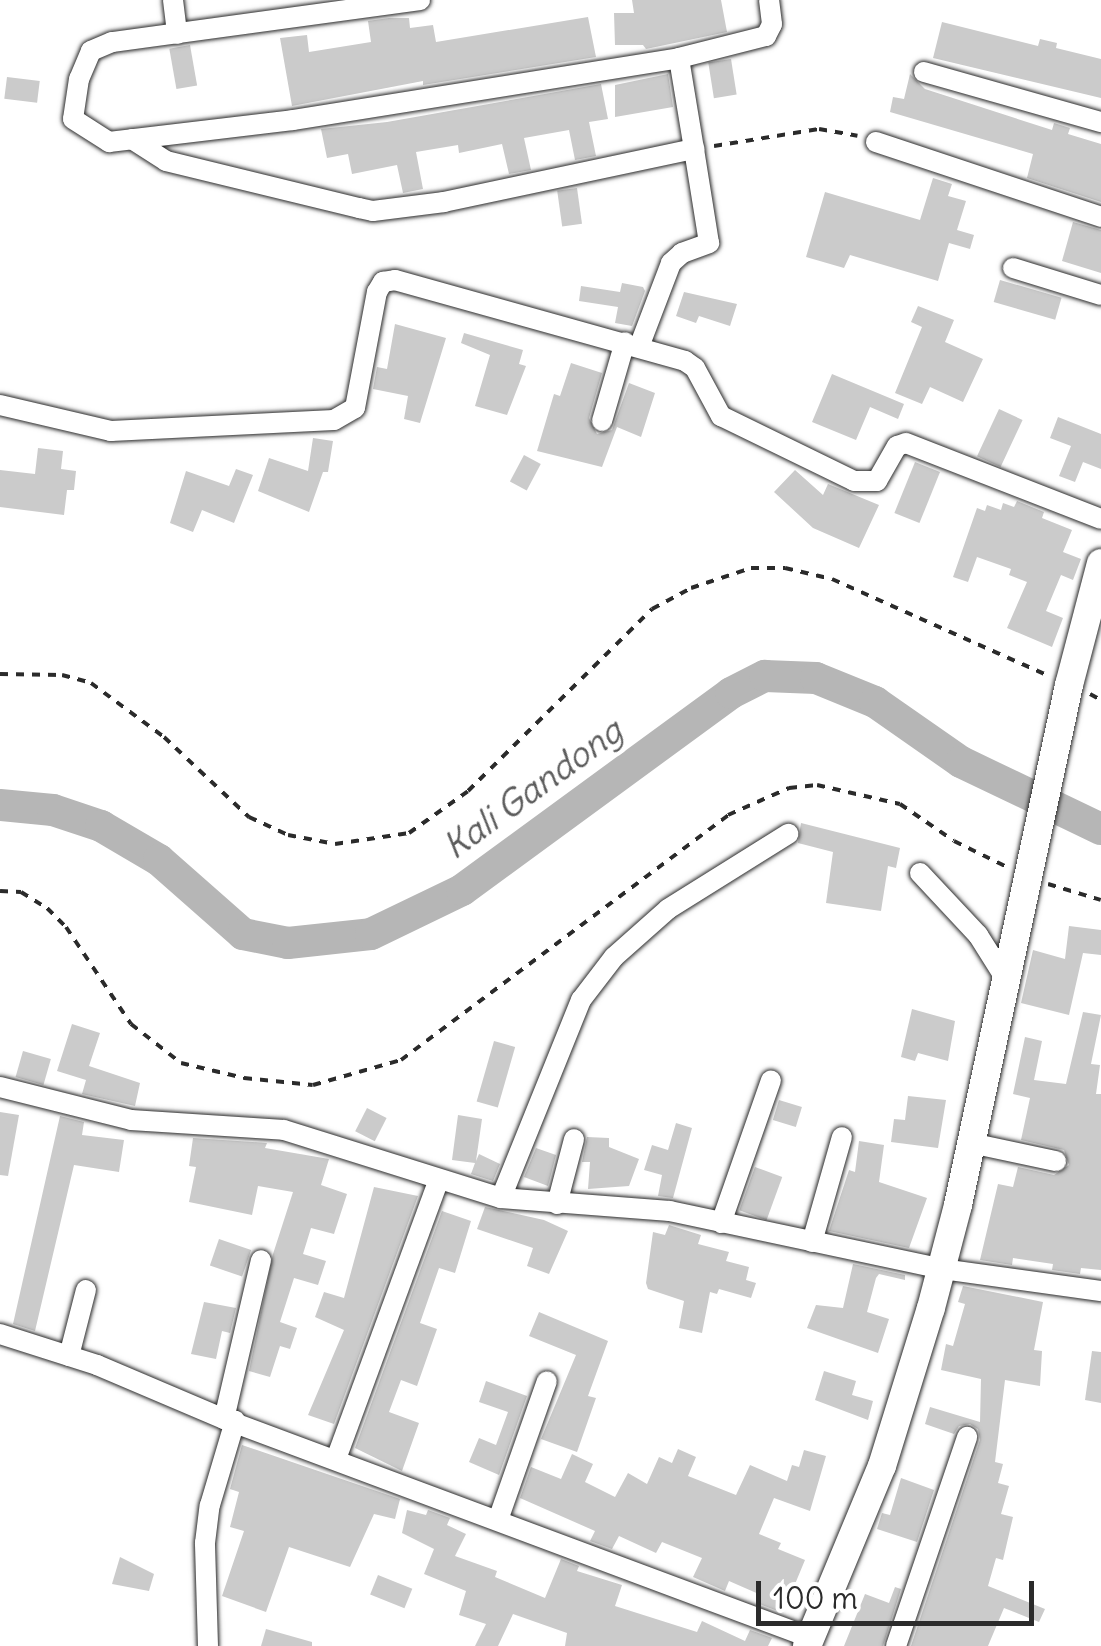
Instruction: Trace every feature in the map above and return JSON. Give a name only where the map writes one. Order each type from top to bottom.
[{"type":"main road","points":[[809,1642],[882,1466],[942,1269],[1068,685],[1101,563]]},
{"type":"street","points":[[173,0],[177,34]]},
{"type":"street","points":[[420,0],[112,42],[91,51],[78,79],[73,119],[108,142],[292,120],[679,58],[766,36],[772,24],[770,0]]},
{"type":"street","points":[[602,421],[632,344],[671,263],[682,253],[709,242],[679,58]]},
{"type":"street","points":[[924,72],[1101,122]]},
{"type":"street","points":[[132,139],[166,161],[373,211],[444,202],[694,150]]},
{"type":"street","points":[[876,142],[1101,217]]},
{"type":"street","points":[[1013,268],[1101,295]]},
{"type":"street","points":[[0,406],[111,431],[334,420],[355,408],[377,292],[383,282],[395,280],[632,344],[694,368],[721,416],[854,481],[878,481],[897,446],[906,443],[1101,519]]},
{"type":"street","points":[[501,1198],[581,1000],[614,957],[668,908],[788,834]]},
{"type":"street","points":[[920,872],[978,935],[1007,980]]},
{"type":"street","points":[[720,1223],[771,1080]]},
{"type":"street","points":[[0,1088],[131,1120],[284,1130],[501,1198],[654,1209],[942,1269],[1101,1291]]},
{"type":"street","points":[[812,1242],[842,1136]]},
{"type":"street","points":[[558,1204],[574,1139]]},
{"type":"street","points":[[971,1143],[1056,1161]]},
{"type":"street","points":[[336,1459],[439,1179]]},
{"type":"street","points":[[208,1646],[205,1543],[210,1506],[262,1260]]},
{"type":"street","points":[[69,1356],[86,1290]]},
{"type":"street","points":[[0,1334],[69,1356],[809,1642]]},
{"type":"street","points":[[498,1520],[546,1381]]},
{"type":"street","points":[[896,1646],[967,1436]]},
{"type":"path","points":[[694,150],[819,129],[876,142]]},
{"type":"path","points":[[0,674],[62,674],[91,683],[164,737],[249,818],[288,835],[335,844],[408,833],[468,791],[652,608],[691,588],[751,568],[785,568],[832,578],[1101,700]]},
{"type":"path","points":[[1028,867],[1101,900]]},
{"type":"path","points":[[0,892],[21,892],[47,908],[66,927],[131,1024],[181,1064],[244,1078]]},
{"type":"building","points":[[632,0],[721,0],[727,32],[646,49],[643,45],[615,45],[614,13],[634,13]]},
{"type":"building","points":[[588,17],[596,57],[423,85],[423,81],[292,106],[280,38],[307,35],[309,52],[371,42],[368,21],[389,18],[409,18],[410,28],[433,25],[436,42]]},
{"type":"building","points":[[942,22],[1038,46],[1040,39],[1057,43],[1056,48],[1101,59],[1101,98],[933,58]]},
{"type":"building","points":[[190,45],[197,85],[176,89],[169,49]]},
{"type":"building","points":[[731,59],[737,95],[714,98],[708,63]]},
{"type":"building","points":[[668,74],[673,107],[615,117],[615,85]]},
{"type":"building","points":[[910,74],[925,89],[1052,130],[1054,123],[1070,128],[1068,134],[1101,144],[1101,202],[1027,178],[1033,154],[890,112],[893,97],[904,99]]},
{"type":"building","points":[[7,77],[40,81],[37,103],[4,99]]},
{"type":"building","points":[[601,84],[608,119],[589,122],[596,156],[575,160],[569,130],[524,138],[531,170],[509,174],[502,144],[459,153],[458,145],[416,152],[423,189],[403,193],[397,165],[352,174],[348,154],[327,158],[321,129],[387,122]]},
{"type":"building","points":[[933,178],[952,184],[948,196],[966,201],[957,230],[974,235],[970,249],[949,243],[938,281],[850,255],[844,268],[806,257],[825,192],[920,220]]},
{"type":"building","points":[[577,188],[582,224],[562,226],[557,191]]},
{"type":"building","points":[[1073,222],[1101,230],[1101,273],[1062,261]]},
{"type":"building","points":[[1000,280],[1062,298],[1055,320],[994,302]]},
{"type":"building","points":[[622,283],[643,287],[645,291],[632,326],[615,323],[618,307],[579,301],[581,286],[620,292]]},
{"type":"building","points":[[684,292],[737,304],[730,326],[699,316],[696,323],[676,316]]},
{"type":"building","points":[[918,306],[954,320],[945,342],[983,359],[963,402],[930,387],[922,404],[895,393],[922,327],[911,322]]},
{"type":"building","points":[[395,324],[446,338],[420,423],[404,419],[408,396],[373,389],[377,367],[387,369]]},
{"type":"building","points":[[464,333],[523,350],[519,364],[526,366],[507,415],[475,406],[490,355],[461,343]]},
{"type":"building","points":[[571,363],[602,373],[589,418],[597,434],[612,430],[629,383],[655,393],[641,437],[617,427],[602,467],[537,451],[554,394],[560,396]]},
{"type":"building","points":[[832,374],[904,404],[898,419],[870,407],[856,440],[812,422]]},
{"type":"building","points":[[999,409],[1023,420],[1001,467],[977,456]]},
{"type":"building","points":[[1058,417],[1101,434],[1101,469],[1083,462],[1075,482],[1059,476],[1071,446],[1050,438]]},
{"type":"building","points":[[313,438],[333,441],[328,472],[323,472],[309,512],[258,491],[269,458],[308,471]]},
{"type":"building","points":[[38,448],[63,451],[61,469],[76,471],[74,490],[67,490],[64,515],[0,507],[0,470],[35,474]]},
{"type":"building","points":[[524,455],[541,464],[527,490],[510,481]]},
{"type":"building","points":[[915,462],[940,472],[919,523],[894,513]]},
{"type":"building","points":[[236,469],[253,475],[234,523],[202,510],[193,532],[170,523],[186,471],[229,486]]},
{"type":"building","points":[[795,470],[823,495],[828,484],[879,505],[859,548],[813,528],[774,492]]},
{"type":"building","points":[[1017,501],[1044,512],[1042,518],[1072,530],[1063,552],[1081,559],[1073,580],[1061,575],[1046,611],[1063,618],[1052,647],[1007,628],[1027,582],[1009,575],[1011,569],[977,557],[968,582],[953,577],[977,508],[985,511],[987,505],[1001,510],[1003,503],[1014,507]]},
{"type":"building","points":[[801,823],[900,848],[896,868],[888,866],[881,911],[826,903],[833,852],[798,843]]},
{"type":"building","points":[[1069,926],[1101,930],[1101,955],[1083,953],[1069,1015],[1021,1003],[1033,950],[1065,959]]},
{"type":"building","points":[[912,1009],[955,1021],[948,1061],[918,1053],[915,1061],[901,1057]]},
{"type":"building","points":[[1083,1012],[1101,1015],[1091,1064],[1100,1065],[1096,1094],[1101,1094],[1101,1270],[1081,1268],[1080,1274],[1052,1270],[1053,1264],[1013,1258],[1012,1265],[980,1260],[998,1184],[1013,1187],[1018,1167],[1054,1175],[1069,1165],[1064,1150],[1021,1140],[1030,1098],[1013,1094],[1025,1037],[1042,1041],[1034,1080],[1066,1084]]},
{"type":"building","points":[[72,1024],[100,1033],[89,1066],[140,1083],[135,1106],[82,1094],[86,1080],[57,1071]]},
{"type":"building","points":[[494,1041],[515,1047],[498,1108],[477,1102]]},
{"type":"building","points":[[23,1051],[51,1059],[43,1085],[16,1077]]},
{"type":"building","points":[[908,1096],[946,1100],[938,1148],[891,1142],[894,1119],[905,1120]]},
{"type":"building","points":[[779,1100],[802,1107],[796,1127],[773,1120]]},
{"type":"building","points":[[367,1108],[387,1118],[375,1141],[355,1131]]},
{"type":"building","points":[[0,1112],[19,1115],[8,1176],[0,1175]]},
{"type":"building","points":[[458,1115],[482,1119],[476,1161],[479,1154],[500,1164],[493,1181],[471,1174],[475,1163],[452,1160]]},
{"type":"building","points":[[60,1116],[84,1122],[82,1135],[124,1140],[119,1172],[74,1165],[35,1331],[13,1324]]},
{"type":"building","points":[[676,1123],[692,1128],[673,1198],[658,1196],[662,1175],[644,1170],[652,1145],[668,1150]]},
{"type":"building","points":[[587,1137],[609,1138],[609,1147],[639,1159],[629,1186],[588,1189],[590,1162],[582,1162]]},
{"type":"building","points":[[193,1138],[267,1143],[265,1148],[329,1159],[321,1185],[347,1194],[334,1234],[311,1228],[303,1254],[326,1261],[318,1285],[294,1278],[280,1322],[297,1328],[290,1349],[280,1346],[270,1377],[249,1371],[273,1254],[293,1192],[258,1186],[252,1215],[189,1202],[196,1167],[189,1166]]},
{"type":"building","points":[[859,1141],[884,1145],[879,1182],[927,1198],[909,1248],[829,1231],[849,1170],[855,1172]]},
{"type":"building","points":[[536,1148],[556,1155],[548,1186],[524,1177]]},
{"type":"building","points":[[755,1167],[782,1177],[767,1220],[739,1210]]},
{"type":"building","points":[[374,1187],[418,1196],[334,1424],[308,1415],[344,1330],[315,1317],[324,1292],[344,1298]]},
{"type":"building","points":[[485,1207],[544,1220],[568,1231],[549,1274],[527,1266],[533,1248],[477,1229]]},
{"type":"building","points":[[442,1211],[471,1221],[455,1273],[439,1268],[420,1323],[437,1329],[417,1386],[401,1380],[389,1412],[419,1423],[402,1471],[355,1448]]},
{"type":"building","points":[[669,1225],[701,1235],[698,1244],[729,1252],[726,1261],[749,1267],[746,1280],[756,1283],[751,1298],[719,1289],[717,1294],[710,1292],[702,1333],[679,1328],[684,1301],[648,1289],[646,1283],[653,1232],[665,1235]]},
{"type":"building","points":[[219,1239],[251,1250],[242,1277],[210,1265]]},
{"type":"building","points":[[853,1264],[905,1275],[905,1280],[879,1274],[876,1278],[867,1312],[889,1319],[878,1353],[807,1328],[816,1305],[843,1308]]},
{"type":"building","points":[[963,1286],[1043,1302],[1034,1350],[1042,1351],[1040,1386],[1005,1380],[995,1462],[1003,1464],[998,1483],[1009,1486],[1001,1514],[1013,1517],[1003,1560],[996,1558],[988,1586],[1045,1609],[1039,1622],[1004,1608],[988,1646],[911,1646],[980,1440],[978,1429],[970,1424],[959,1426],[954,1434],[925,1424],[930,1407],[980,1422],[981,1379],[941,1370],[946,1344],[953,1346],[965,1304],[958,1302]]},
{"type":"building","points":[[204,1302],[236,1308],[230,1333],[222,1331],[216,1359],[191,1354]]},
{"type":"building","points":[[539,1312],[608,1341],[588,1396],[596,1398],[577,1452],[541,1439],[576,1355],[529,1336]]},
{"type":"building","points":[[1092,1351],[1101,1352],[1101,1403],[1085,1400]]},
{"type":"building","points":[[824,1371],[856,1381],[852,1395],[873,1401],[868,1420],[815,1400]]},
{"type":"building","points":[[486,1381],[527,1396],[499,1475],[469,1462],[479,1438],[496,1445],[508,1412],[479,1402]]},
{"type":"building","points":[[242,1445],[400,1499],[395,1519],[374,1514],[350,1567],[289,1547],[266,1612],[222,1596],[244,1531],[230,1527],[239,1492],[230,1489]]},
{"type":"building","points":[[678,1449],[696,1457],[688,1476],[736,1495],[750,1465],[787,1481],[792,1465],[799,1467],[804,1450],[826,1456],[810,1511],[774,1498],[759,1534],[781,1543],[778,1549],[805,1560],[783,1613],[757,1603],[761,1595],[729,1581],[725,1591],[693,1577],[702,1558],[662,1542],[656,1553],[619,1536],[612,1549],[590,1541],[595,1531],[520,1498],[531,1467],[561,1479],[572,1454],[593,1464],[585,1482],[615,1497],[628,1473],[647,1484],[659,1457],[672,1463]]},
{"type":"building","points":[[901,1478],[934,1490],[917,1542],[877,1529],[882,1513],[890,1515]]},
{"type":"building","points":[[407,1510],[426,1515],[428,1510],[450,1518],[447,1525],[466,1534],[455,1556],[497,1571],[495,1577],[545,1598],[561,1559],[579,1566],[577,1571],[622,1585],[615,1606],[697,1632],[702,1621],[745,1641],[750,1630],[772,1638],[768,1646],[565,1646],[567,1633],[513,1614],[498,1646],[475,1646],[486,1624],[459,1615],[466,1591],[424,1574],[434,1549],[402,1533]]},
{"type":"building","points":[[120,1557],[154,1574],[149,1591],[112,1584]]},
{"type":"building","points":[[378,1575],[412,1589],[404,1608],[370,1594]]},
{"type":"building","points":[[895,1587],[901,1589],[883,1646],[844,1646],[865,1594],[889,1603]]},
{"type":"building","points":[[266,1629],[312,1642],[312,1646],[261,1646]]},
{"type":"waterway","name":"Kali Gandong","points":[[0,805],[53,810],[101,826],[159,860],[243,934],[288,943],[371,934],[462,890],[731,693],[765,676],[816,678],[875,702],[961,762],[1101,829]]}]
